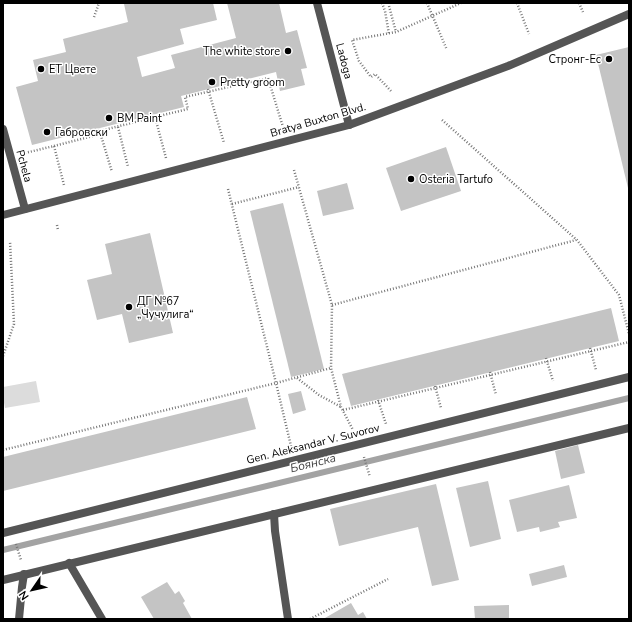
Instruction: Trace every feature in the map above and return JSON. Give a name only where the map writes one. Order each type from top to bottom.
[{"type":"street","name":"Ladoga","points":[[317,3],[349,125]]},
{"type":"street","name":"Bratya Buxton Blvd.","points":[[3,214],[349,125],[508,66],[629,14]]},
{"type":"street","name":"Pchela","points":[[3,128],[24,209]]},
{"type":"street","name":"Gen. Aleksandar V. Suvorov","points":[[3,533],[294,460],[362,448],[501,409],[629,377]]},
{"type":"street","points":[[3,580],[23,570],[70,563],[629,428]]},
{"type":"street","points":[[274,514],[275,531],[288,619]]},
{"type":"street","points":[[70,563],[102,619]]},
{"type":"street","points":[[19,619],[23,570]]},
{"type":"path","points":[[94,17],[99,3]]},
{"type":"path","points":[[382,3],[390,34]]},
{"type":"path","points":[[427,3],[447,50]]},
{"type":"path","points":[[391,91],[375,74],[370,77],[359,61],[352,40],[396,32],[461,3]]},
{"type":"path","points":[[517,3],[529,34]]},
{"type":"path","points":[[579,3],[583,12]]},
{"type":"path","points":[[388,6],[396,32]]},
{"type":"path","points":[[267,74],[285,132]]},
{"type":"path","points":[[26,152],[54,146],[100,131],[155,116],[188,109],[185,97],[268,78]]},
{"type":"path","points":[[209,91],[225,147]]},
{"type":"path","points":[[155,116],[167,162]]},
{"type":"path","points":[[442,120],[577,240],[619,295],[629,334]]},
{"type":"path","points":[[118,127],[129,171]]},
{"type":"path","points":[[100,131],[112,175]]},
{"type":"path","points":[[54,146],[64,186]]},
{"type":"path","points":[[294,170],[332,305],[331,368],[341,407],[362,448],[372,483]]},
{"type":"path","points":[[232,204],[299,187]]},
{"type":"path","points":[[228,189],[294,460]]},
{"type":"path","points":[[57,225],[58,230]]},
{"type":"path","points":[[332,305],[577,240]]},
{"type":"path","points":[[3,356],[14,324],[10,241]]},
{"type":"path","points":[[343,410],[547,360],[629,342]]},
{"type":"path","points":[[590,350],[600,385]]},
{"type":"path","points":[[547,360],[557,395]]},
{"type":"path","points":[[3,450],[297,378],[331,368]]},
{"type":"path","points":[[490,374],[501,409]]},
{"type":"path","points":[[297,378],[319,395],[341,407]]},
{"type":"path","points":[[435,387],[442,411]]},
{"type":"path","points":[[378,401],[386,425]]},
{"type":"path","points":[[15,539],[23,570]]},
{"type":"path","points":[[310,619],[388,579]]},
{"type":"shaded area","points":[[36,381],[40,402],[5,408],[3,387]]},
{"type":"building","points":[[213,3],[217,20],[180,29],[184,44],[137,57],[142,77],[175,68],[171,55],[236,38],[227,3],[279,3],[286,33],[297,30],[307,68],[301,69],[305,85],[280,91],[276,72],[181,96],[184,107],[32,145],[16,87],[38,81],[33,60],[66,52],[63,39],[128,22],[124,4]]},
{"type":"building","points":[[629,47],[629,187],[628,188],[596,55]]},
{"type":"building","points":[[446,147],[461,191],[401,211],[386,168]]},
{"type":"building","points":[[347,183],[354,209],[323,216],[317,191]]},
{"type":"building","points":[[283,203],[324,369],[291,377],[250,211]]},
{"type":"building","points":[[150,233],[173,333],[129,343],[122,314],[97,320],[87,280],[112,274],[105,244]]},
{"type":"building","points":[[611,308],[619,341],[351,406],[342,374]]},
{"type":"building","points":[[301,391],[306,410],[293,414],[288,394]]},
{"type":"building","points":[[247,397],[256,429],[3,491],[3,457]]},
{"type":"building","points":[[578,445],[585,473],[561,479],[555,451]]},
{"type":"building","points":[[488,481],[501,539],[470,547],[456,488]]},
{"type":"building","points":[[436,484],[459,580],[432,586],[418,527],[339,546],[330,509]]},
{"type":"building","points":[[569,485],[577,518],[558,522],[560,527],[540,532],[539,527],[517,532],[509,500]]},
{"type":"building","points":[[564,565],[567,577],[532,586],[529,574]]},
{"type":"building","points":[[167,582],[175,594],[179,591],[185,601],[183,603],[192,619],[154,619],[141,597]]},
{"type":"building","points":[[351,603],[358,615],[363,612],[367,619],[325,618]]},
{"type":"building","points":[[509,605],[509,619],[475,619],[474,606]]},
{"type":"waterway","name":"Боянска","points":[[3,550],[629,398]]},
{"type":"place","name":"The white store","points":[[288,51]]},
{"type":"place","name":"Стронг-Ес","points":[[609,59]]},
{"type":"place","name":"ЕТ Цвете","points":[[41,69]]},
{"type":"place","name":"Pretty groom","points":[[212,82]]},
{"type":"place","name":"BM Paint","points":[[109,118]]},
{"type":"place","name":"Габровски","points":[[47,132]]},
{"type":"place","name":"Osteria Tartufo","points":[[411,179]]},
{"type":"place","name":"ДГ №67 „Чучулига“","points":[[129,307]]}]
